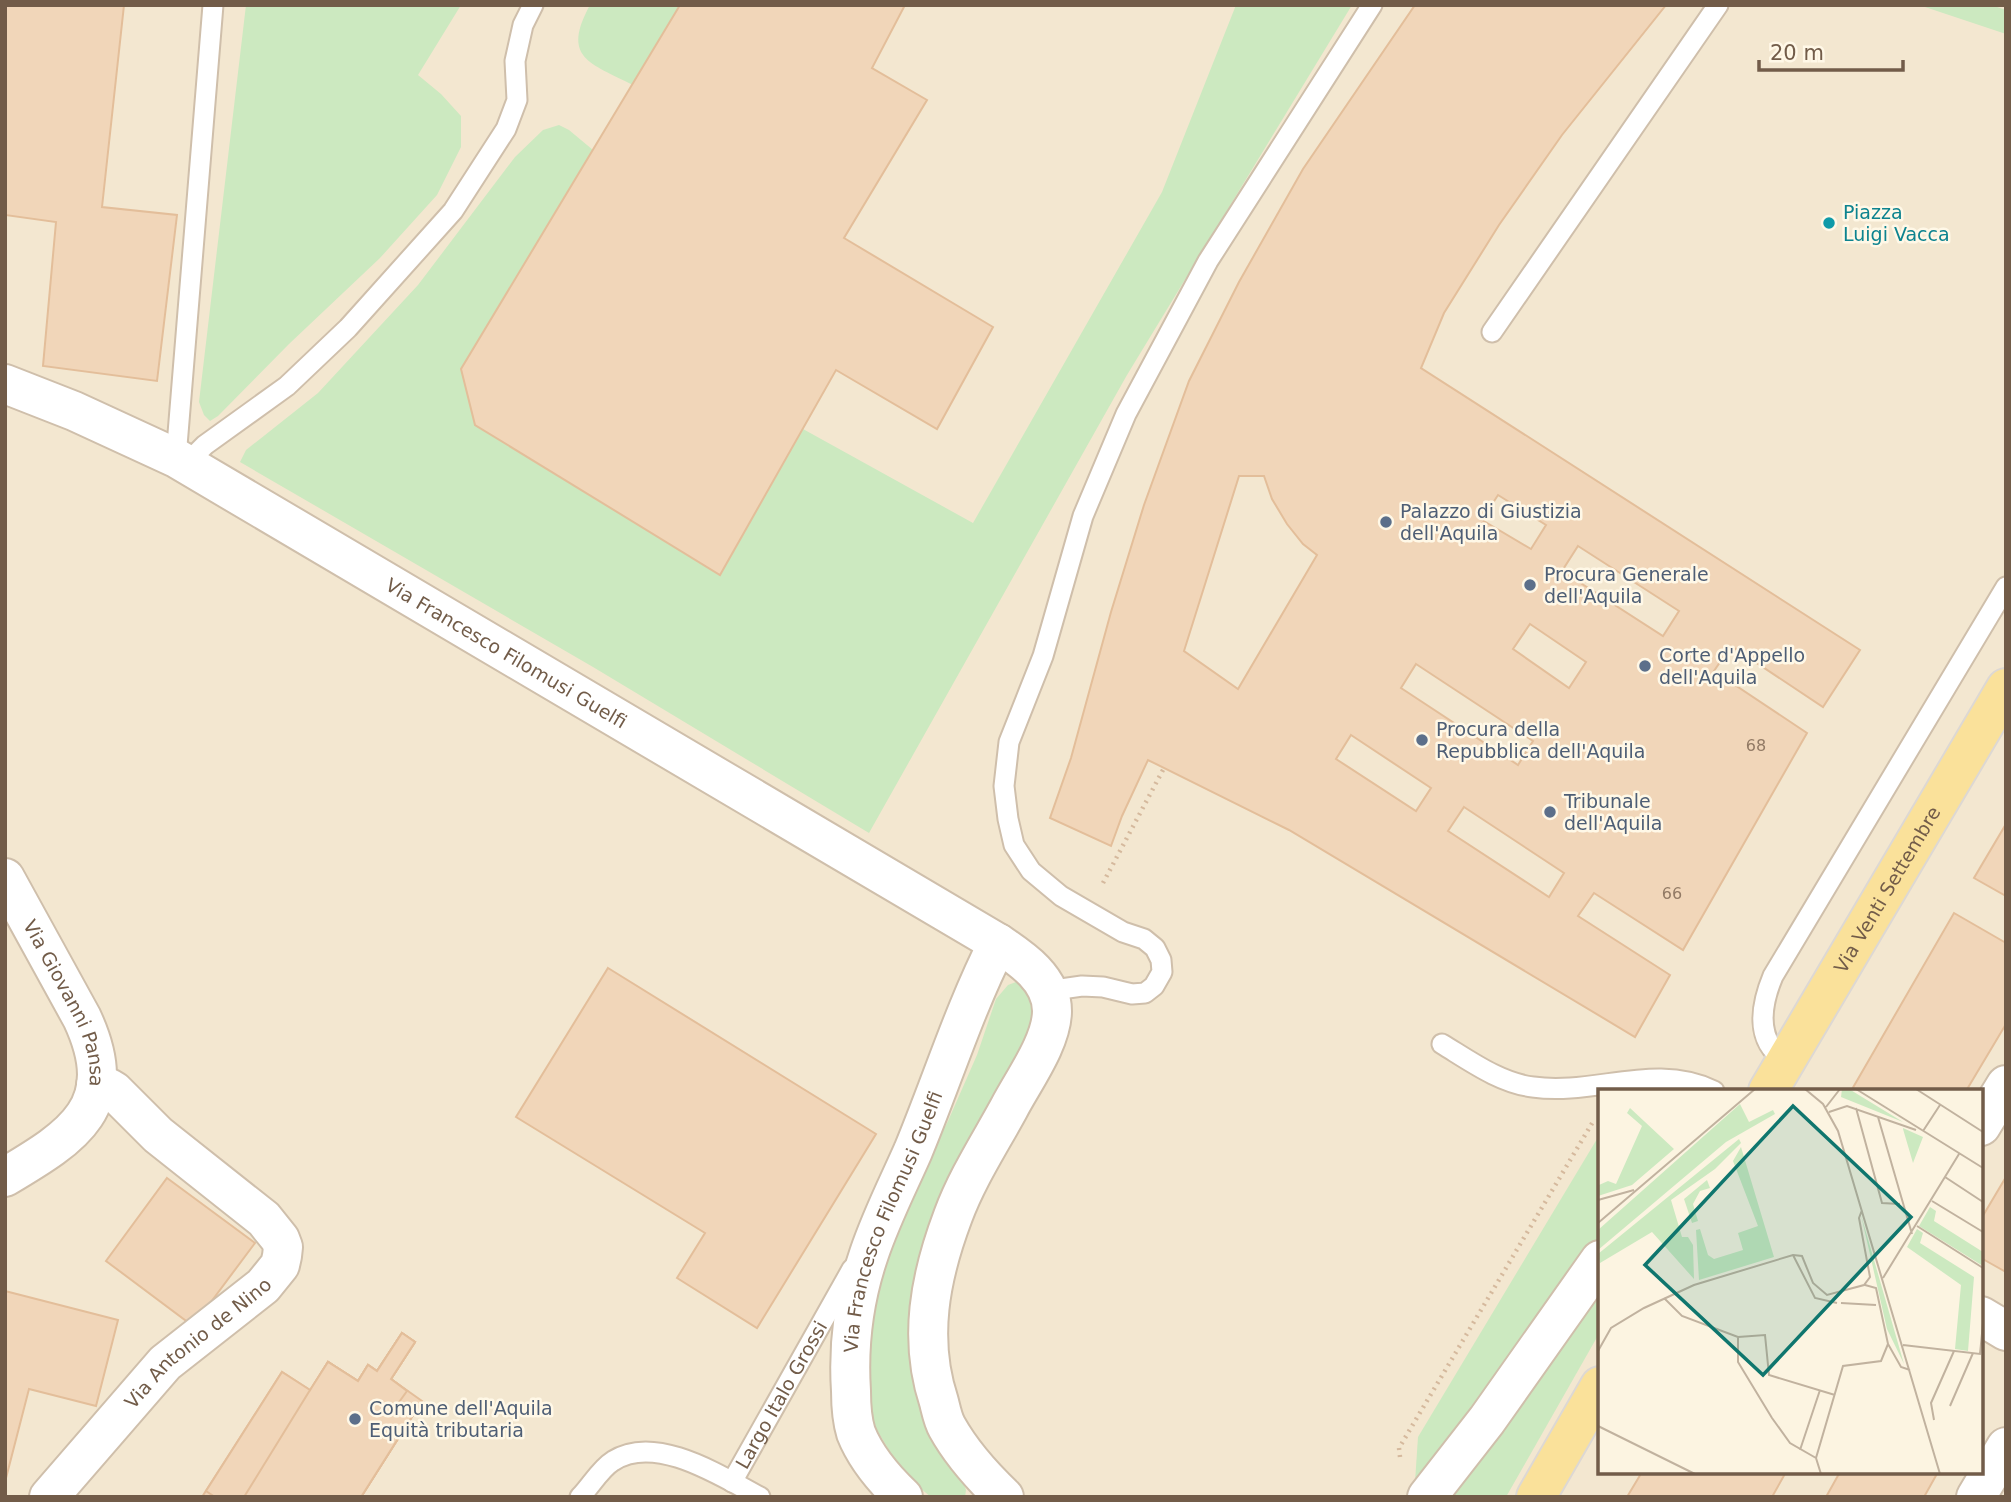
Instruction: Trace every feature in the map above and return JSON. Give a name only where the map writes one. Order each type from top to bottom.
[{"type":"main road","name":"Via Venti Settembre","points":[[1777,1076],[2006,688]]},
{"type":"main road","points":[[1536,1497],[1598,1389]]},
{"type":"street","name":"Via Francesco Filomusi Guelfi","points":[[5,384],[74,411],[181,461],[998,943],[1025,962],[1047,991]]},
{"type":"street","name":"Via Giovanni Pansa","points":[[5,878],[90,1035],[96,1085],[88,1113],[78,1126],[55,1146],[5,1177]]},
{"type":"street","name":"Via Francesco Filomusi Guelfi","points":[[903,1497],[882,1476],[865,1452],[855,1430],[849,1361],[856,1298],[868,1254],[887,1206],[913,1150],[976,988],[998,943]]},
{"type":"street","points":[[1004,1497],[966,1457],[946,1424],[932,1383],[927,1349],[928,1318],[939,1256],[954,1214],[972,1175],[1046,1039],[1052,1011],[1047,991]]},
{"type":"street","name":"Via Antonio de Nino","points":[[49,1497],[165,1363],[269,1280],[280,1265],[282,1256],[283,1247],[280,1240],[264,1219],[158,1135],[114,1091],[96,1085]]},
{"type":"street","points":[[1983,1123],[2006,1085]]},
{"type":"street","points":[[1427,1497],[1487,1420],[1598,1262]]},
{"type":"street","points":[[1983,1317],[2006,1331]]},
{"type":"street","points":[[1976,1497],[2006,1447]]},
{"type":"lane","points":[[181,461],[213,5]]},
{"type":"lane","points":[[181,461],[287,386],[348,328],[453,211],[506,129],[516,100],[515,61],[523,25],[533,5]]},
{"type":"lane","points":[[1047,991],[1082,985],[1132,994],[1145,993],[1154,986],[1162,972],[1161,960],[1155,948],[1144,939],[1123,932],[1060,896],[1031,871],[1014,845],[1008,818],[1004,786],[1009,742],[1042,656],[1083,516],[1126,414],[1208,261],[1372,5]]},
{"type":"lane","points":[[1492,332],[1718,5]]},
{"type":"lane","points":[[1777,1076],[1772,1048],[1763,1026],[1764,1002],[1773,976],[2006,587]]},
{"type":"lane","points":[[1442,1044],[1505,1080],[1532,1087],[1560,1088],[1647,1078],[1679,1080],[1710,1089]]},
{"type":"lane","name":"Largo Italo Grossi","points":[[760,1497],[732,1482],[887,1206]]},
{"type":"lane","points":[[580,1497],[610,1462],[641,1451],[666,1454],[706,1468],[732,1482]]},
{"type":"path","points":[[1119,853],[1164,768]]},
{"type":"path","points":[[1401,1460],[1399,1448],[1598,1116]]},
{"type":"shaded area","points":[[5,5],[2006,5],[2006,1497],[5,1497]]},
{"type":"green space","points":[[246,5],[461,5],[418,75],[441,94],[461,116],[461,147],[437,195],[380,258],[210,421],[204,415],[199,402]]},
{"type":"green space","points":[[590,5],[680,5],[633,85],[593,64],[580,48],[578,37]]},
{"type":"green space","points":[[1236,5],[1352,5],[1127,375],[869,833],[593,667],[240,462],[246,450],[318,393],[418,285],[515,157],[543,130],[559,125],[593,150],[461,369],[475,425],[720,575],[803,429],[973,523],[1162,192]]},
{"type":"green space","points":[[1919,5],[1991,5],[2006,10],[2006,34]]},
{"type":"green space","points":[[1016,982],[1026,986],[1043,1006],[998,1110],[917,1380],[925,1427],[938,1450],[961,1476],[966,1490],[965,1497],[931,1497],[893,1457],[874,1425],[869,1400],[869,1352],[873,1311],[885,1257],[903,1209],[948,1121],[977,1055],[996,999],[1008,985]]},
{"type":"green space","points":[[1598,1137],[1598,1238],[1439,1454],[1415,1482],[1418,1437]]},
{"type":"green space","points":[[1598,1287],[1598,1336],[1506,1497],[1453,1497]]},
{"type":"building","points":[[5,5],[124,5],[102,207],[177,215],[157,381],[43,366],[56,222],[5,215]]},
{"type":"building","points":[[680,5],[905,5],[872,68],[927,100],[844,238],[993,327],[937,429],[836,370],[720,575],[475,425],[461,369]]},
{"type":"building","name":"Palazzo di Giustizia dell'Aquila","points":[[1415,5],[1666,5],[1562,135],[1499,225],[1444,313],[1421,368],[1860,650],[1823,707],[1731,646],[1714,671],[1807,733],[1683,950],[1594,893],[1578,916],[1670,975],[1635,1037],[1289,830],[1148,760],[1111,846],[1050,818],[1071,758],[1144,505],[1189,381],[1239,282],[1303,169]],"holes":[[[1239,476],[1264,476],[1272,499],[1287,524],[1303,544],[1317,555],[1238,689],[1184,651]],[[1498,495],[1546,525],[1531,549],[1482,520]],[[1578,546],[1679,611],[1663,636],[1562,571]],[[1530,624],[1586,662],[1569,688],[1513,649]],[[1416,664],[1533,741],[1518,765],[1401,688]],[[1351,735],[1431,788],[1416,811],[1336,759]],[[1464,807],[1564,873],[1549,897],[1448,831]]]},
{"type":"building","points":[[2006,824],[2006,896],[1974,878]]},
{"type":"building","points":[[1954,913],[2006,943],[2006,1024],[1967,1089],[1852,1089]]},
{"type":"building","points":[[608,968],[876,1134],[757,1328],[677,1278],[705,1233],[516,1117]]},
{"type":"building","points":[[2006,1177],[2006,1272],[1983,1259],[1983,1216]]},
{"type":"building","points":[[167,1178],[255,1243],[193,1326],[106,1261]]},
{"type":"building","points":[[5,1291],[118,1320],[96,1406],[29,1389],[5,1482]]},
{"type":"building","points":[[402,1333],[415,1342],[391,1379],[407,1391],[397,1405],[413,1415],[361,1497],[244,1497],[328,1362],[358,1381],[368,1365],[377,1371]]},
{"type":"building","points":[[402,1333],[415,1342],[391,1379],[407,1391],[397,1405],[413,1415],[361,1497],[244,1497],[328,1362],[358,1381],[368,1365],[377,1371]]},
{"type":"building","points":[[402,1333],[415,1342],[391,1379],[422,1401],[361,1497],[244,1497],[328,1362],[358,1381],[368,1365],[377,1371]]},
{"type":"building","points":[[402,1333],[415,1342],[391,1379],[407,1391],[397,1405],[413,1415],[361,1497],[202,1497],[282,1372],[310,1390],[328,1362],[358,1381],[368,1365],[377,1371]]},
{"type":"building","points":[[282,1372],[310,1390],[244,1497],[215,1497],[206,1491]]},
{"type":"building","points":[[1641,1474],[1785,1474],[1772,1497],[1627,1497]]},
{"type":"building","points":[[1839,1474],[1937,1474],[1924,1497],[1826,1497]]},
{"type":"place","name":"Piazza Luigi Vacca","points":[[1829,223]]},
{"type":"place","name":"Palazzo di Giustizia dell'Aquila","points":[[1386,522]]},
{"type":"place","name":"Procura Generale dell'Aquila","points":[[1530,585]]},
{"type":"place","name":"Corte d'Appello dell'Aquila","points":[[1645,666]]},
{"type":"place","name":"Procura della Repubblica dell'Aquila","points":[[1422,740]]},
{"type":"place","name":"Tribunale dell'Aquila","points":[[1550,812]]},
{"type":"place","name":"Comune dell'Aquila Equità tributaria","points":[[355,1419]]}]
